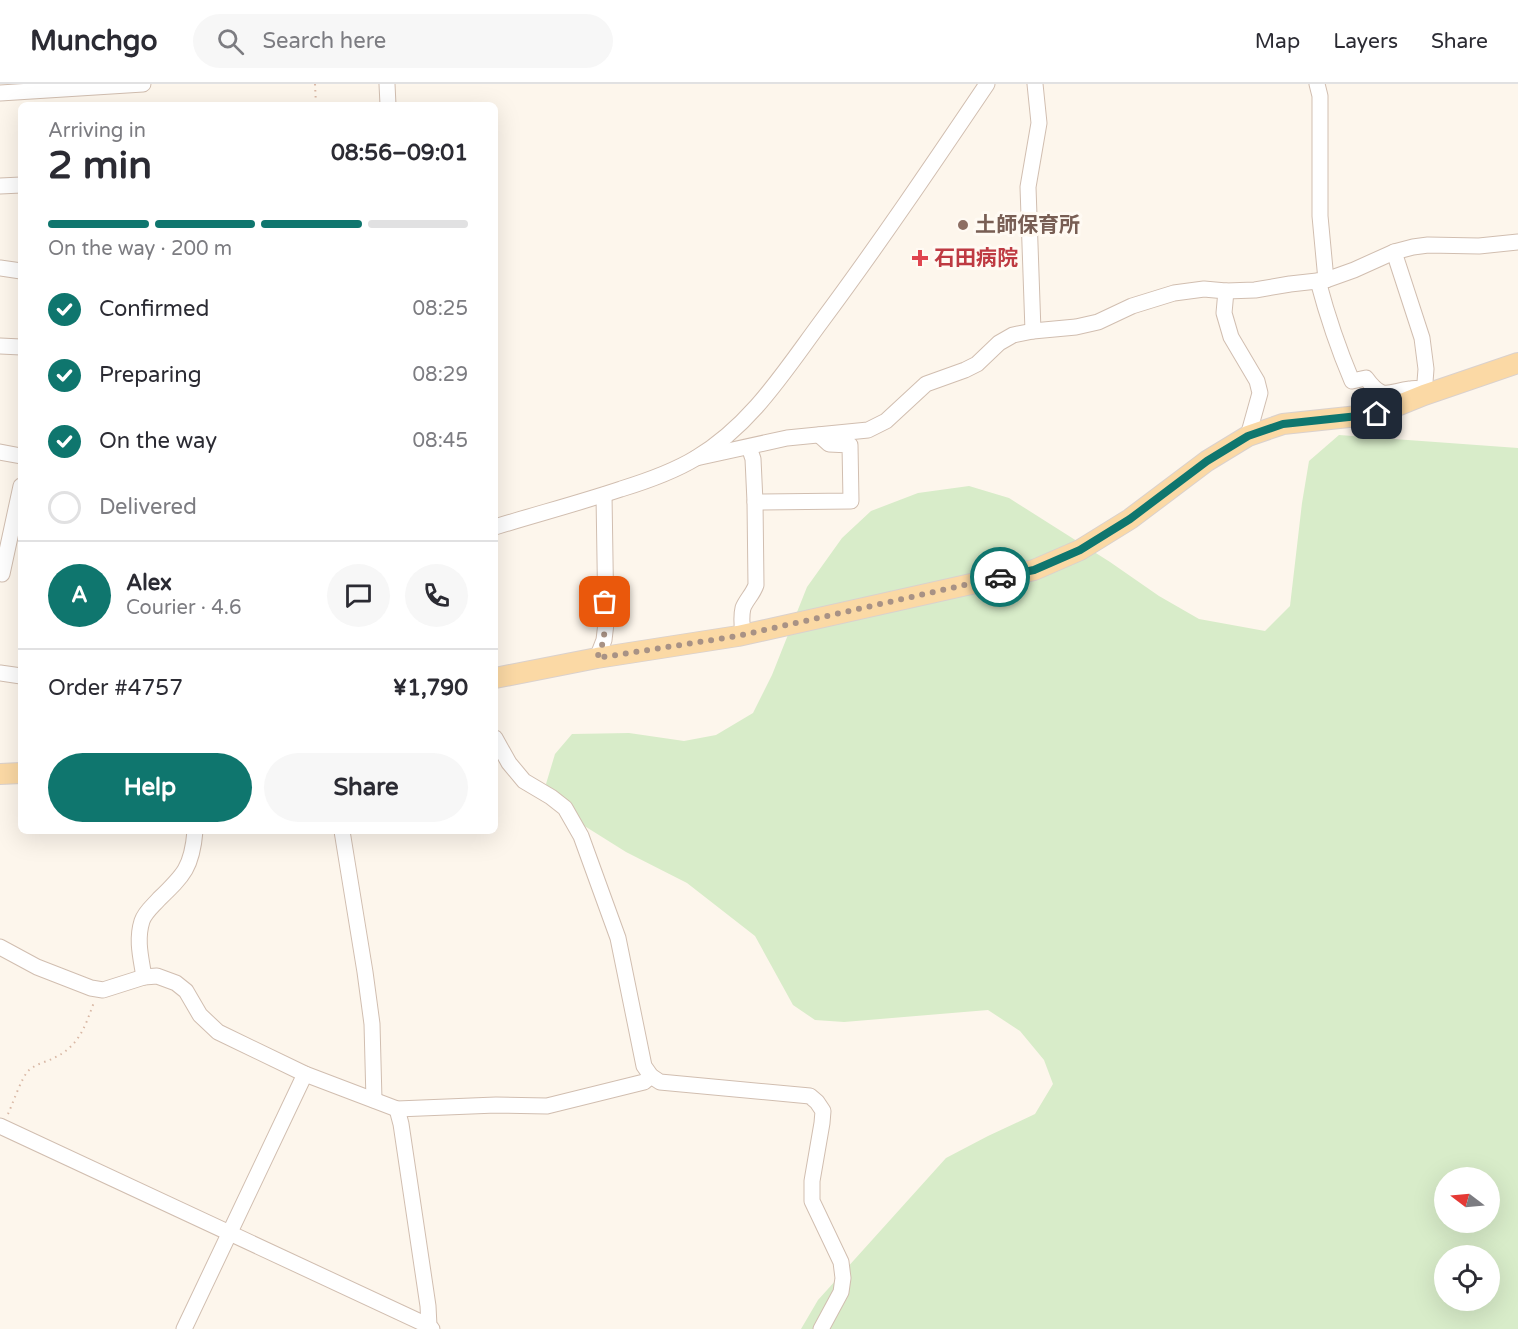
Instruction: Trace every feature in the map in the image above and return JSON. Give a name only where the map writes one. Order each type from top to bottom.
[{"type":"main road","points":[[498,677],[597,658],[743,635],[1034,570],[1080,550],[1130,519],[1207,461],[1248,436],[1283,424],[1377,414],[1425,392],[1518,363]]},
{"type":"main road","points":[[0,774],[18,773]]},
{"type":"street","points":[[0,93],[143,84]]},
{"type":"street","points":[[387,84],[388,102]]},
{"type":"street","points":[[498,526],[658,477],[696,458],[742,423],[763,401],[847,287],[987,84]]},
{"type":"street","points":[[1033,331],[1028,187],[1039,123],[1035,84]]},
{"type":"street","points":[[1317,84],[1320,96],[1322,281],[1326,312],[1342,358],[1352,381],[1366,378],[1374,389],[1382,393],[1392,394],[1409,389],[1425,392],[1426,369],[1422,338],[1394,252]]},
{"type":"street","points":[[0,186],[18,185]]},
{"type":"street","points":[[696,458],[787,438],[868,430],[886,421],[926,384],[977,364],[999,343],[1013,335],[1098,322],[1132,306],[1174,293],[1204,289],[1255,290],[1322,281],[1394,252],[1413,247],[1479,246],[1518,242]]},
{"type":"street","points":[[0,268],[18,271]]},
{"type":"street","points":[[1226,291],[1224,313],[1231,337],[1257,381],[1260,393],[1248,436]]},
{"type":"street","points":[[0,346],[18,347]]},
{"type":"street","points":[[755,502],[851,501],[850,445],[830,444],[819,435]]},
{"type":"street","points":[[743,635],[742,611],[756,585],[753,459],[749,447]]},
{"type":"street","points":[[0,452],[18,455]]},
{"type":"street","points":[[597,658],[604,640],[606,624],[603,495]]},
{"type":"street","points":[[2,574],[18,500]]},
{"type":"street","points":[[0,673],[18,675]]},
{"type":"street","points":[[498,743],[509,763],[524,781],[565,808],[581,836],[618,938],[644,1066],[651,1076],[660,1082],[810,1096],[822,1111],[812,1181],[812,1201],[841,1262],[843,1278],[841,1292],[821,1329]]},
{"type":"street","points":[[144,977],[139,944],[143,919],[184,873],[190,861],[194,834]]},
{"type":"street","points":[[342,834],[372,1024],[374,1100]]},
{"type":"street","points":[[0,947],[37,967],[91,988],[103,990],[144,977],[157,976],[176,983],[186,991],[200,1015],[218,1032],[304,1074],[397,1109],[496,1104],[547,1106],[644,1082],[651,1076]]},
{"type":"street","points":[[184,1329],[304,1074]]},
{"type":"street","points":[[397,1109],[430,1328]]},
{"type":"street","points":[[1,1127],[430,1328]]},
{"type":"path","points":[[315,84],[316,102]]},
{"type":"path","points":[[1,1127],[27,1072],[56,1057],[74,1044],[87,1021],[99,989]]},
{"type":"green space","points":[[1339,435],[1518,448],[1518,1329],[801,1329],[818,1300],[946,1158],[1035,1114],[1053,1084],[1044,1060],[1020,1031],[988,1010],[844,1022],[815,1020],[793,1005],[755,936],[687,883],[626,852],[559,810],[546,784],[555,754],[572,734],[629,733],[684,741],[716,735],[753,713],[772,675],[807,587],[842,538],[871,511],[918,493],[969,486],[1009,498],[1159,596],[1199,619],[1265,631],[1290,606],[1309,461]]},
{"type":"way so far","points":[[605,602],[604,640],[597,658],[738,636],[1000,577]]},
{"type":"place","name":"土師保育所","points":[[963,225]]},
{"type":"place","name":"石田病院","points":[[920,258]]},
{"type":"route","points":[[1000,577],[1034,570],[1080,550],[1130,519],[1207,461],[1248,436],[1283,424],[1377,414]]}]
